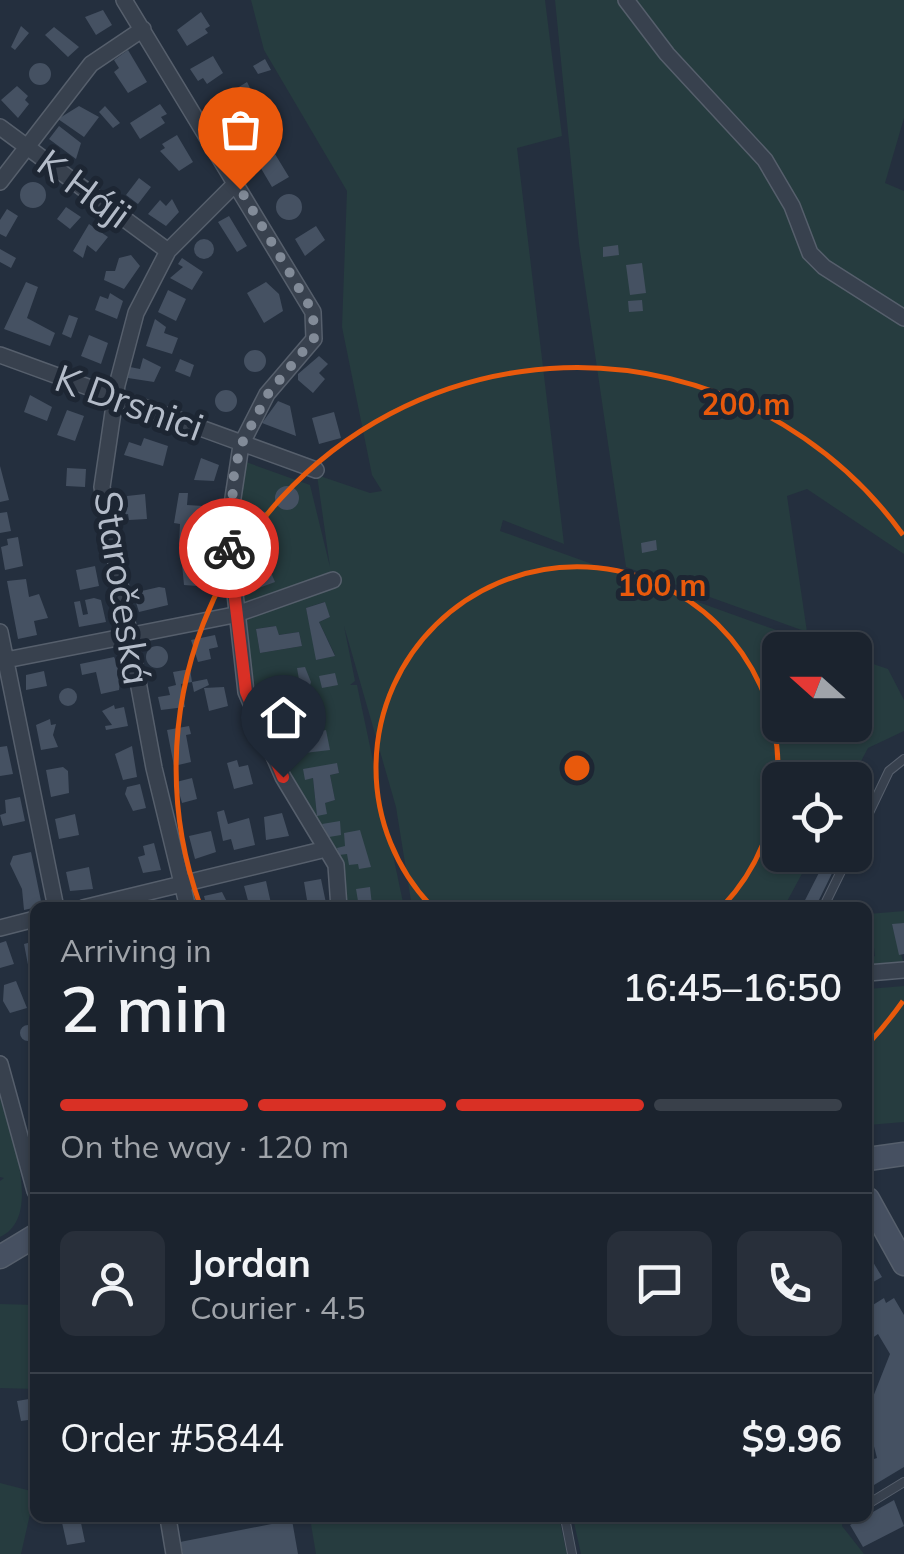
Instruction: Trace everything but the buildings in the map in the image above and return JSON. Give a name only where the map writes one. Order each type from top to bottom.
[{"type":"street","points":[[124,0],[313,312],[316,326],[306,350],[268,394],[241,445],[228,531],[234,615],[246,692],[260,732],[336,866],[339,902]]},
{"type":"street","points":[[626,0],[667,54],[764,160],[792,206],[810,252],[824,267],[904,318]]},
{"type":"street","points":[[0,182],[92,64],[142,29]]},
{"type":"street","name":"K Háji","points":[[0,127],[168,252]]},
{"type":"street","name":"Staročeská","points":[[187,902],[128,636],[102,487],[115,398],[136,313],[168,252],[237,182]]},
{"type":"street","name":"K Drsnici","points":[[0,354],[316,470]]},
{"type":"street","points":[[6,660],[234,615],[333,580]]},
{"type":"street","points":[[0,632],[55,902]]},
{"type":"street","points":[[107,902],[326,849]]},
{"type":"street","points":[[0,928],[30,921]]},
{"type":"street","points":[[872,973],[904,970]]},
{"type":"street","points":[[0,1064],[30,1172]]},
{"type":"street","points":[[872,1158],[904,1154]]},
{"type":"street","points":[[872,1206],[904,1264]]},
{"type":"street","points":[[1,1256],[30,1239]]},
{"type":"street","points":[[169,1522],[174,1554]]},
{"type":"lane","points":[[872,806],[889,771],[904,759]]},
{"type":"lane","points":[[826,902],[840,872]]},
{"type":"lane","points":[[872,1502],[904,1482]]},
{"type":"lane","points":[[566,1522],[572,1554]]},
{"type":"green space","points":[[251,0],[545,0],[562,136],[517,148],[564,544],[503,520],[500,531],[782,632],[762,632],[762,742],[872,742],[872,664],[888,669],[904,700],[904,731],[868,748],[861,762],[762,762],[762,872],[803,872],[787,902],[411,902],[396,807],[344,626],[355,681],[350,685],[357,685],[403,902],[345,902],[337,853],[277,749],[258,705],[244,621],[334,586],[332,571],[243,604],[238,518],[246,462],[310,485],[330,567],[317,475],[370,493],[382,491],[372,475],[342,327],[347,191],[264,50]],"holes":[[[324,602],[330,617],[319,622],[335,655],[317,660],[306,608]],[[275,626],[279,635],[299,632],[302,646],[260,653],[256,629]],[[337,764],[339,773],[330,775],[335,800],[325,803],[317,815],[313,778],[305,779]]]},
{"type":"green space","points":[[555,0],[904,0],[904,118],[885,183],[904,191],[904,554],[807,489],[787,496],[807,632],[626,567],[579,244]]},
{"type":"green space","points":[[904,911],[904,923],[892,925],[904,964],[872,968],[872,914]]},
{"type":"green space","points":[[904,986],[904,1122],[872,1125],[872,989]]},
{"type":"green space","points":[[0,1098],[16,1152],[22,1193],[13,1227],[0,1237],[0,1181],[4,1178],[0,1177]]},
{"type":"green space","points":[[0,1304],[30,1305],[30,1389],[0,1388]]},
{"type":"green space","points":[[0,1483],[30,1491],[30,1514],[21,1554],[0,1554]]},
{"type":"green space","points":[[311,1522],[560,1522],[567,1554],[316,1554]]},
{"type":"green space","points":[[574,1522],[842,1522],[864,1554],[581,1554]]},
{"type":"way so far","points":[[229,548],[234,474],[241,445],[268,394],[314,338],[316,326],[313,312],[240,189]]},
{"type":"route","points":[[229,548],[246,692],[260,732],[283,777]]}]
